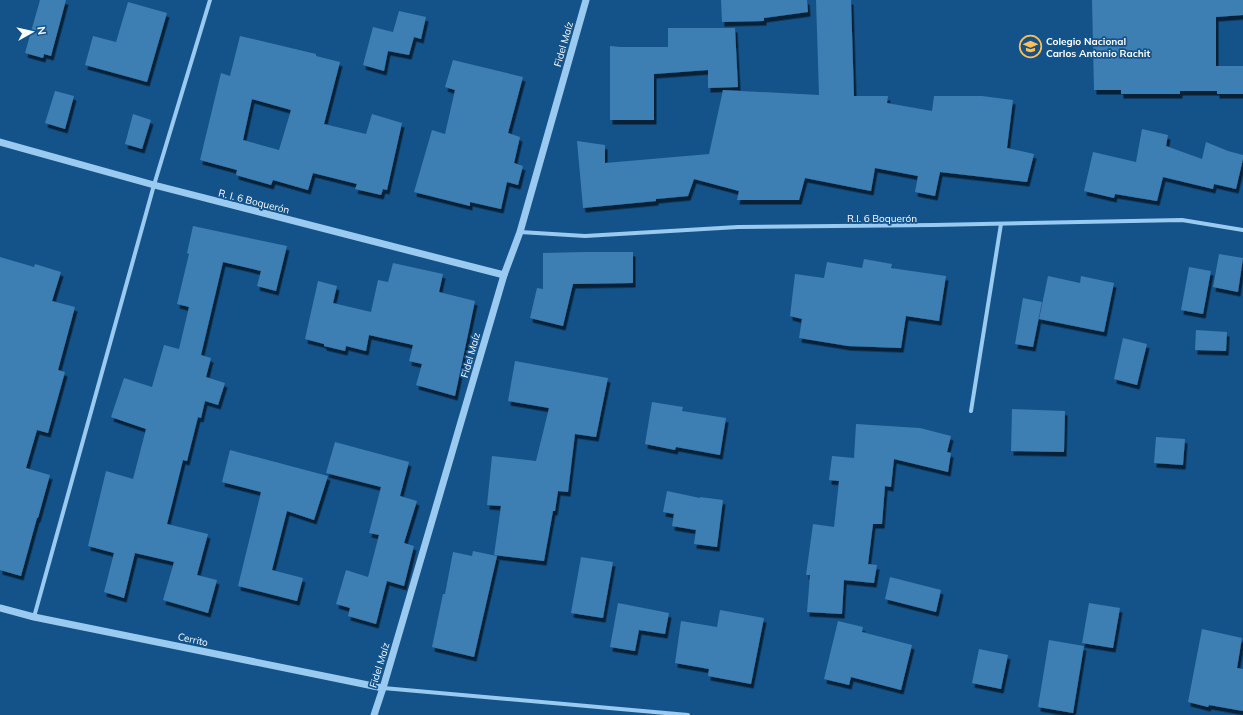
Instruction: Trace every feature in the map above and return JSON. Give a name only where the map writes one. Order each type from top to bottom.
[{"type":"street","points":[[34,617],[154,185],[210,0]]},
{"type":"street","name":"Fidel Maíz","points":[[374,715],[504,275],[520,232],[586,0]]},
{"type":"street","name":"R. I. 6 Boquerón","points":[[0,142],[154,185],[504,275]]},
{"type":"street","name":"R.I. 6 Boquerón","points":[[520,232],[585,236],[738,227],[1182,220],[1243,230]]},
{"type":"street","points":[[971,411],[1001,224]]},
{"type":"street","name":"Cerrito","points":[[0,608],[34,617],[383,688]]},
{"type":"street","points":[[383,688],[688,715]]},
{"type":"building","points":[[40,0],[66,0],[51,56],[44,54],[43,58],[25,53]]},
{"type":"building","points":[[721,0],[807,0],[808,12],[764,18],[764,21],[722,22]]},
{"type":"building","points":[[816,0],[851,0],[854,96],[888,96],[887,103],[932,111],[934,96],[982,96],[1013,100],[1007,148],[1034,154],[1027,182],[940,172],[935,196],[915,192],[918,176],[875,168],[871,191],[805,178],[799,200],[737,200],[739,191],[694,179],[688,196],[656,199],[656,201],[583,208],[577,141],[605,145],[605,163],[709,154],[723,90],[819,95]]},
{"type":"building","points":[[1092,0],[1243,0],[1243,15],[1216,17],[1216,66],[1243,66],[1243,94],[1217,94],[1217,91],[1180,91],[1180,94],[1121,94],[1121,90],[1094,90]]},
{"type":"building","points":[[128,2],[167,13],[147,82],[85,65],[93,36],[116,42]]},
{"type":"building","points":[[399,11],[426,17],[421,39],[414,37],[409,55],[388,51],[384,71],[363,65],[373,27],[393,32]]},
{"type":"building","points":[[668,28],[735,28],[738,87],[708,88],[708,70],[654,74],[654,120],[610,120],[610,46],[668,47]]},
{"type":"building","points":[[240,36],[316,54],[316,56],[340,62],[324,124],[366,134],[372,114],[402,123],[387,190],[383,189],[381,195],[355,189],[357,184],[313,173],[308,190],[273,180],[271,185],[236,175],[237,170],[200,160],[221,73],[230,76]],"holes":[[[252,99],[291,110],[279,150],[243,140]]]},
{"type":"building","points":[[453,60],[523,77],[508,133],[520,137],[514,163],[523,166],[518,185],[507,182],[501,209],[470,202],[470,206],[414,192],[432,130],[445,134],[455,90],[445,87]]},
{"type":"building","points":[[55,91],[74,96],[65,129],[45,123]]},
{"type":"building","points":[[133,114],[151,120],[142,149],[125,144]]},
{"type":"building","points":[[1142,129],[1168,135],[1166,146],[1202,159],[1206,142],[1243,155],[1236,189],[1214,184],[1213,189],[1163,177],[1157,201],[1115,194],[1114,198],[1084,191],[1093,152],[1136,162]]},
{"type":"building","points":[[193,226],[287,246],[276,291],[257,286],[261,271],[223,262],[201,355],[211,358],[206,377],[225,383],[218,405],[205,401],[201,418],[198,417],[187,461],[183,460],[167,524],[208,534],[197,575],[217,580],[208,613],[163,600],[174,562],[135,553],[124,598],[104,592],[114,553],[88,546],[106,471],[133,479],[146,429],[111,417],[124,378],[152,387],[164,345],[179,349],[189,307],[177,304],[189,254],[187,253]]},
{"type":"building","points":[[633,252],[633,283],[573,284],[563,326],[530,318],[537,288],[543,289],[543,253]]},
{"type":"building","points":[[1219,254],[1243,258],[1238,292],[1213,287]]},
{"type":"building","points":[[0,257],[34,267],[35,264],[61,272],[52,301],[75,307],[58,370],[65,372],[48,433],[37,430],[26,468],[50,475],[21,576],[0,570]]},
{"type":"building","points":[[864,259],[892,264],[891,268],[946,276],[939,321],[906,316],[901,348],[848,346],[799,338],[802,319],[790,316],[795,274],[824,278],[827,262],[862,268]]},
{"type":"building","points":[[393,263],[443,274],[439,292],[475,301],[455,396],[416,385],[422,364],[409,361],[413,345],[369,335],[366,351],[346,346],[345,351],[324,346],[324,344],[305,339],[318,281],[337,286],[333,303],[371,312],[378,280],[388,282]]},
{"type":"building","points":[[1189,267],[1211,271],[1203,314],[1181,310]]},
{"type":"building","points":[[1048,276],[1080,283],[1081,276],[1114,283],[1104,332],[1039,319]]},
{"type":"building","points":[[1023,298],[1042,302],[1033,347],[1015,344]]},
{"type":"building","points":[[1196,330],[1227,332],[1226,351],[1195,350]]},
{"type":"building","points":[[1123,338],[1147,344],[1137,385],[1114,379]]},
{"type":"building","points":[[515,361],[608,378],[596,437],[575,434],[568,492],[558,491],[544,561],[494,555],[501,506],[487,505],[492,456],[536,461],[549,408],[508,401]]},
{"type":"building","points":[[652,402],[683,407],[682,411],[726,418],[720,455],[676,447],[675,450],[645,444]]},
{"type":"building","points":[[1012,409],[1065,411],[1064,452],[1011,451]]},
{"type":"building","points":[[856,424],[920,428],[951,436],[947,452],[951,453],[948,472],[894,459],[891,487],[885,486],[882,524],[873,524],[868,564],[877,565],[874,583],[844,580],[842,614],[807,612],[810,575],[806,575],[813,524],[834,527],[839,481],[829,480],[832,456],[854,458]]},
{"type":"building","points":[[1156,437],[1185,439],[1183,465],[1154,463]]},
{"type":"building","points":[[335,442],[409,462],[400,496],[417,501],[404,543],[414,546],[404,586],[387,581],[376,624],[348,616],[350,608],[336,604],[346,570],[368,577],[379,535],[369,533],[381,487],[326,473]]},
{"type":"building","points":[[230,450],[328,476],[314,520],[287,511],[272,570],[303,578],[297,601],[238,586],[261,492],[222,482]]},
{"type":"building","points":[[667,491],[700,498],[723,500],[717,547],[694,544],[696,530],[672,526],[674,514],[663,512]]},
{"type":"building","points":[[473,551],[497,556],[474,657],[432,647],[443,594],[445,594],[453,552],[472,556]]},
{"type":"building","points":[[581,557],[613,562],[603,618],[571,613]]},
{"type":"building","points":[[890,577],[941,590],[936,612],[885,599]]},
{"type":"building","points":[[618,603],[669,613],[665,634],[639,630],[635,651],[610,647]]},
{"type":"building","points":[[1089,603],[1120,608],[1113,648],[1082,643]]},
{"type":"building","points":[[720,610],[764,618],[751,684],[708,676],[709,669],[675,663],[681,621],[717,627]]},
{"type":"building","points":[[838,621],[863,627],[862,632],[912,645],[901,690],[851,677],[849,685],[824,679]]},
{"type":"building","points":[[1202,629],[1242,638],[1237,668],[1243,669],[1243,711],[1209,705],[1208,707],[1188,702]]},
{"type":"building","points":[[1049,640],[1084,646],[1073,713],[1038,707]]},
{"type":"building","points":[[979,649],[1008,655],[1001,689],[972,683]]},
{"type":"place","name":"Colegio Nacional Carlos Antonio Rachit","points":[[1030,47]]}]
